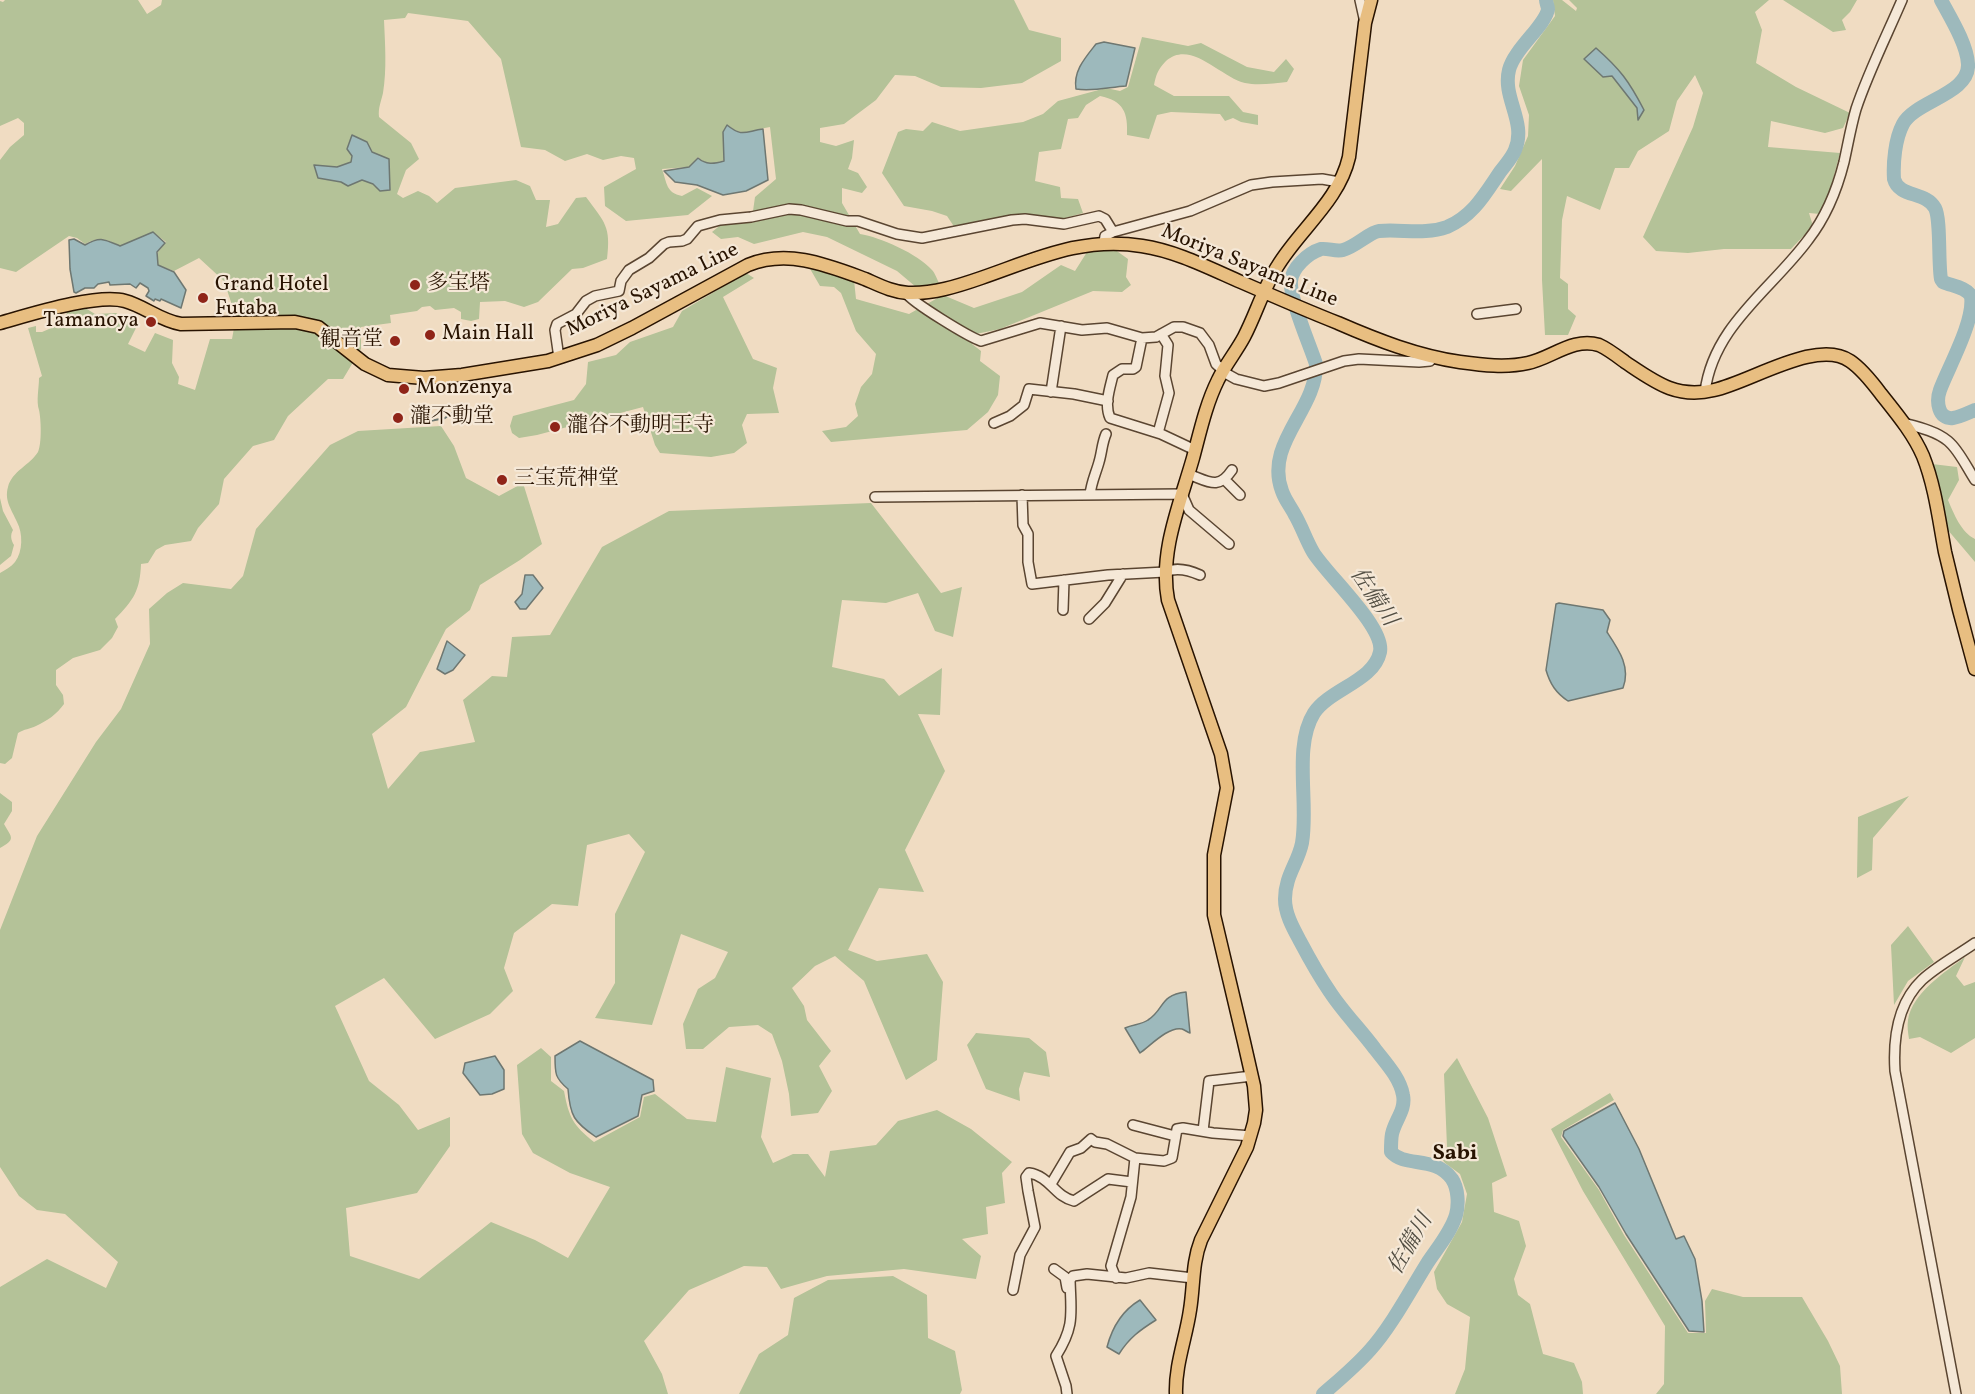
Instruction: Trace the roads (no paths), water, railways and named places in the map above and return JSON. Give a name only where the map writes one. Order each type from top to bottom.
[{"type":"main road","points":[[1176,1394],[1178,1367],[1190,1313],[1194,1265],[1201,1240],[1251,1136],[1256,1110],[1252,1076],[1214,915],[1215,855],[1227,788],[1224,765],[1168,600],[1165,572],[1170,538],[1216,383],[1243,339],[1277,266],[1318,215],[1345,172],[1349,157],[1365,23],[1371,0]]},
{"type":"main road","name":"Moriya Sayama Line","points":[[0,323],[65,306],[113,299],[131,303],[181,324],[295,322],[308,324],[326,332],[371,368],[396,377],[424,378],[462,375],[559,358],[614,338],[762,260],[793,259],[817,262],[887,289],[906,293],[957,286],[1068,249],[1104,242],[1140,245],[1176,254],[1366,335],[1432,357],[1478,364],[1520,364],[1537,361],[1570,345],[1592,344],[1604,347],[1666,388],[1683,392],[1705,392],[1728,386],[1809,356],[1833,354],[1856,365],[1904,423],[1918,446],[1925,462],[1959,611],[1975,669]]},
{"type":"street","points":[[1360,0],[1365,23]]},
{"type":"street","points":[[1705,392],[1713,361],[1732,327],[1754,299],[1807,242],[1825,214],[1838,182],[1857,105],[1902,0]]},
{"type":"street","points":[[1104,242],[1105,236],[1113,232],[1190,211],[1251,185],[1322,179],[1339,182]]},
{"type":"street","points":[[559,358],[555,330],[557,324],[576,314],[586,301],[595,296],[619,291],[621,281],[628,270],[649,258],[664,244],[687,239],[698,226],[720,220],[789,209],[801,210],[847,221],[858,221],[897,234],[922,238],[1012,220],[1024,219],[1064,224],[1099,216],[1105,219],[1113,232]]},
{"type":"street","points":[[906,293],[921,306],[971,338],[981,341],[1033,323],[1089,330],[1107,328],[1142,338],[1156,338],[1174,327],[1195,330],[1205,339],[1216,364],[1223,370],[1236,379],[1264,386],[1359,358],[1419,362],[1430,361],[1432,357]]},
{"type":"street","points":[[1477,314],[1516,309]]},
{"type":"street","points":[[1051,392],[1061,326]]},
{"type":"street","points":[[1158,433],[1168,393],[1165,376],[1168,345],[1161,334]]},
{"type":"street","points":[[1142,338],[1136,367],[1122,369],[1113,375],[1108,401],[1110,417],[1158,433],[1195,450]]},
{"type":"street","points":[[994,423],[1010,416],[1024,405],[1029,389],[1074,394],[1108,401]]},
{"type":"street","points":[[1904,423],[1937,434],[1947,440],[1975,480]]},
{"type":"street","points":[[1090,495],[1090,486],[1100,460],[1101,446],[1106,434]]},
{"type":"street","points":[[1188,474],[1213,483],[1225,480],[1232,470]]},
{"type":"street","points":[[1225,480],[1240,495]]},
{"type":"street","points":[[874,497],[1182,494],[1189,510],[1229,544]]},
{"type":"street","points":[[1023,495],[1023,525],[1028,534],[1028,562],[1032,584],[1170,570],[1186,570],[1200,574]]},
{"type":"street","points":[[1089,619],[1105,603],[1123,574]]},
{"type":"street","points":[[1063,610],[1064,580]]},
{"type":"street","points":[[1956,1394],[1894,1056],[1901,1013],[1906,1001],[1922,980],[1975,943]]},
{"type":"street","points":[[1203,1131],[1209,1081],[1252,1076]]},
{"type":"street","points":[[1133,1125],[1175,1136]]},
{"type":"street","points":[[1051,1184],[1070,1152],[1082,1148],[1091,1139],[1135,1158],[1169,1161],[1172,1158],[1177,1129],[1251,1136]]},
{"type":"street","points":[[1116,1278],[1111,1266],[1131,1197],[1135,1158]]},
{"type":"street","points":[[1013,1290],[1020,1255],[1035,1227],[1026,1178],[1029,1173],[1051,1184],[1062,1197],[1074,1201],[1108,1179],[1132,1182]]},
{"type":"street","points":[[1054,1269],[1065,1277],[1066,1287],[1071,1291]]},
{"type":"street","points":[[1067,1394],[1056,1356],[1071,1327],[1070,1280],[1077,1275],[1116,1278],[1149,1273],[1193,1278]]},
{"type":"water","points":[[1104,42],[1135,48],[1126,86],[1095,90],[1076,89],[1076,76],[1081,65],[1096,44]]},
{"type":"water","points":[[1596,48],[1612,62],[1634,91],[1644,110],[1638,120],[1637,108],[1612,76],[1603,77],[1584,59]]},
{"type":"water","points":[[727,125],[741,133],[763,129],[768,180],[746,191],[723,195],[697,185],[675,182],[664,171],[689,167],[698,158],[710,163],[724,161],[723,132]]},
{"type":"water","points":[[352,135],[367,142],[372,152],[389,159],[390,190],[380,191],[373,184],[362,180],[348,186],[341,182],[318,178],[314,165],[337,167],[351,162],[352,156],[347,149]]},
{"type":"water","points":[[153,232],[165,243],[157,252],[158,265],[174,272],[186,290],[181,308],[161,299],[154,301],[146,296],[148,288],[140,283],[136,288],[130,284],[110,285],[109,282],[74,292],[69,240],[74,239],[85,245],[95,240],[102,240],[120,246]]},
{"type":"water","points":[[525,575],[533,575],[543,588],[526,609],[520,609],[515,602],[522,594]]},
{"type":"water","points":[[1556,604],[1603,610],[1610,620],[1607,632],[1625,666],[1623,688],[1568,701],[1554,688],[1546,670]]},
{"type":"water","points":[[447,641],[465,655],[453,670],[445,674],[437,669]]},
{"type":"water","points":[[1186,992],[1190,1033],[1182,1029],[1172,1030],[1140,1053],[1125,1028],[1145,1022],[1171,996]]},
{"type":"water","points":[[580,1041],[653,1080],[654,1091],[642,1095],[638,1116],[596,1137],[574,1118],[568,1089],[560,1082],[556,1071],[555,1056]]},
{"type":"water","points":[[495,1056],[504,1070],[504,1089],[492,1094],[480,1095],[463,1073],[465,1063]]},
{"type":"water","points":[[1615,1103],[1639,1149],[1676,1239],[1684,1236],[1695,1259],[1702,1301],[1704,1332],[1689,1331],[1626,1234],[1599,1187],[1563,1136],[1564,1131]]},
{"type":"water","points":[[1140,1300],[1156,1320],[1135,1335],[1119,1354],[1107,1347],[1109,1340],[1123,1314]]},
{"type":"waterway","name":"佐備川","points":[[1323,1394],[1359,1362],[1386,1330],[1451,1227],[1458,1201],[1454,1183],[1445,1172],[1429,1164],[1404,1160],[1391,1152],[1392,1134],[1404,1100],[1399,1083],[1388,1065],[1322,980],[1292,926],[1285,905],[1287,883],[1298,857],[1304,828],[1303,758],[1308,726],[1321,705],[1361,678],[1376,662],[1380,652],[1379,641],[1373,629],[1313,552],[1282,491],[1278,474],[1280,457],[1285,442],[1309,396],[1316,364],[1296,310],[1291,281],[1298,266],[1316,251],[1321,249],[1343,250],[1379,231],[1422,231],[1447,227],[1464,217],[1478,204],[1515,150],[1518,130],[1509,90],[1509,70],[1517,54],[1546,15],[1548,9],[1546,0]]},
{"type":"waterway","points":[[1941,0],[1965,48],[1968,64],[1966,74],[1960,83],[1918,109],[1903,124],[1895,151],[1894,179],[1901,189],[1925,199],[1935,208],[1938,221],[1941,279],[1943,282],[1966,291],[1971,296],[1969,318],[1940,390],[1938,404],[1941,413],[1948,418],[1958,417],[1975,410]]},
{"type":"waterway","points":[[415,424],[445,418],[461,407]]},
{"type":"place","name":"多宝塔","points":[[415,285]]},
{"type":"place","name":"Grand Hotel Futaba","points":[[203,298]]},
{"type":"place","name":"Tamanoya","points":[[151,322]]},
{"type":"place","name":"Main Hall","points":[[430,335]]},
{"type":"place","name":"観音堂","points":[[395,341]]},
{"type":"place","name":"Monzenya","points":[[404,389]]},
{"type":"place","name":"瀧不動堂","points":[[398,418]]},
{"type":"place","name":"瀧谷不動明王寺","points":[[555,427]]},
{"type":"place","name":"三宝荒神堂","points":[[502,480]]},
{"type":"district","name":"Sabi","points":[[1455,1155]]}]
